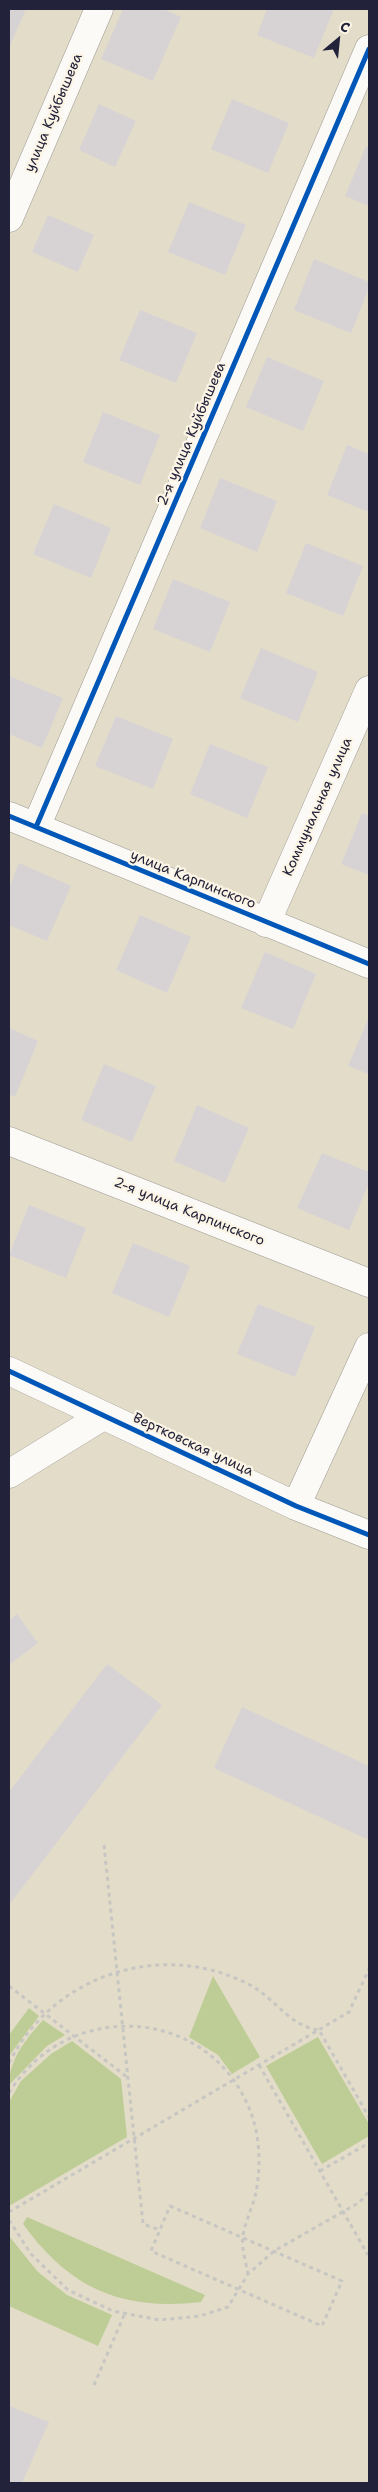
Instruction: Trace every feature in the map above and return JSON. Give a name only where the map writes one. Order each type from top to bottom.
[{"type":"street","name":"улица Куйбышева","points":[[9,218],[99,9]]},
{"type":"street","name":"2-я улица Куйбышева","points":[[36,827],[369,49]]},
{"type":"street","name":"Коммунальная улица","points":[[266,923],[369,690]]},
{"type":"street","name":"улица Карпинского","points":[[9,816],[369,964]]},
{"type":"street","name":"2-я улица Карпинского","points":[[9,1141],[369,1283]]},
{"type":"street","points":[[296,1506],[369,1347]]},
{"type":"street","name":"Вертковская улица","points":[[9,1372],[296,1506],[369,1535]]},
{"type":"street","points":[[9,1474],[103,1416]]},
{"type":"path","points":[[104,1845],[143,2224],[160,2230]]},
{"type":"path","points":[[9,2063],[34,2024],[64,1996],[91,1981],[117,1971],[141,1965],[180,1964],[216,1971],[250,1985],[274,2001],[296,2023],[307,2028],[319,2030]]},
{"type":"path","points":[[9,2212],[349,2012],[369,1970]]},
{"type":"path","points":[[9,1986],[128,2078]]},
{"type":"path","points":[[9,2093],[17,2079],[55,2045],[94,2028],[122,2025],[162,2030],[202,2048],[234,2080],[251,2114],[259,2154],[256,2192],[242,2238],[248,2274]]},
{"type":"path","points":[[319,2030],[369,2117]]},
{"type":"path","points":[[259,2065],[368,2255]]},
{"type":"path","points":[[320,2171],[369,2143]]},
{"type":"path","points":[[9,2220],[32,2254],[68,2290],[113,2311],[160,2320],[200,2316],[228,2307],[248,2274],[274,2251],[360,2202],[369,2191]]},
{"type":"path","points":[[170,2206],[242,2238],[342,2281],[322,2326],[150,2251],[170,2206]]},
{"type":"path","points":[[94,2385],[125,2313]]},
{"type":"green space","points":[[213,1976],[260,2057],[232,2074],[218,2055],[189,2037]]},
{"type":"green space","points":[[29,2008],[39,2016],[9,2056],[9,2035]]},
{"type":"green space","points":[[43,2020],[65,2035],[47,2046],[9,2085],[12,2066],[20,2050]]},
{"type":"green space","points":[[318,2037],[369,2124],[369,2136],[322,2164],[266,2066]]},
{"type":"green space","points":[[72,2041],[121,2079],[127,2137],[9,2206],[9,2102],[21,2081],[51,2054]]},
{"type":"green space","points":[[27,2217],[205,2295],[201,2302],[146,2303],[100,2291],[79,2280],[41,2246],[23,2224]]},
{"type":"green space","points":[[9,2236],[38,2272],[67,2295],[112,2315],[98,2346],[9,2306]]},
{"type":"building","points":[[9,9],[26,9],[9,48]]},
{"type":"building","points":[[123,9],[163,9],[181,17],[153,81],[101,59]]},
{"type":"building","points":[[267,9],[334,9],[314,58],[257,35]]},
{"type":"building","points":[[232,99],[289,123],[268,173],[211,149]]},
{"type":"building","points":[[99,104],[136,121],[115,167],[79,150]]},
{"type":"building","points":[[366,146],[369,148],[369,206],[345,196]]},
{"type":"building","points":[[189,202],[246,225],[225,275],[168,252]]},
{"type":"building","points":[[48,215],[94,235],[78,272],[32,252]]},
{"type":"building","points":[[314,259],[369,282],[369,288],[351,333],[294,310]]},
{"type":"building","points":[[140,310],[197,333],[176,383],[119,360]]},
{"type":"building","points":[[267,357],[324,381],[303,431],[246,407]]},
{"type":"building","points":[[103,412],[160,435],[140,485],[83,462]]},
{"type":"building","points":[[347,445],[369,454],[369,512],[327,495]]},
{"type":"building","points":[[220,478],[277,501],[257,552],[200,528]]},
{"type":"building","points":[[54,504],[111,528],[91,578],[33,554]]},
{"type":"building","points":[[306,543],[363,566],[343,616],[286,593]]},
{"type":"building","points":[[173,579],[230,602],[210,652],[153,629]]},
{"type":"building","points":[[261,648],[318,672],[298,722],[240,698]]},
{"type":"building","points":[[9,676],[63,698],[42,748],[9,734]]},
{"type":"building","points":[[116,716],[173,739],[153,789],[95,766]]},
{"type":"building","points":[[210,744],[268,767],[247,818],[190,794]]},
{"type":"building","points":[[362,813],[369,816],[369,875],[341,864]]},
{"type":"building","points":[[19,863],[71,886],[47,941],[9,925],[9,888]]},
{"type":"building","points":[[140,915],[191,937],[167,993],[116,970]]},
{"type":"building","points":[[265,952],[316,974],[293,1029],[241,1008]]},
{"type":"building","points":[[369,1017],[369,1074],[348,1066]]},
{"type":"building","points":[[9,1028],[38,1041],[15,1097],[9,1094]]},
{"type":"building","points":[[104,1064],[156,1086],[132,1142],[81,1120]]},
{"type":"building","points":[[197,1105],[249,1128],[225,1183],[174,1161]]},
{"type":"building","points":[[322,1153],[369,1172],[369,1183],[349,1230],[297,1208]]},
{"type":"building","points":[[29,1205],[86,1228],[66,1278],[9,1255]]},
{"type":"building","points":[[133,1243],[190,1266],[169,1317],[112,1293]]},
{"type":"building","points":[[258,1304],[315,1327],[295,1377],[237,1354]]},
{"type":"building","points":[[17,1614],[38,1643],[9,1665],[9,1621]]},
{"type":"building","points":[[107,1664],[162,1705],[9,1905],[9,1792]]},
{"type":"building","points":[[242,1707],[369,1766],[369,1840],[214,1768]]},
{"type":"building","points":[[9,2406],[49,2422],[22,2483],[9,2483]]},
{"type":"cycle path","points":[[36,827],[369,49]]},
{"type":"cycle path","points":[[9,816],[369,964]]},
{"type":"cycle path","points":[[9,1371],[296,1506],[369,1535]]}]
